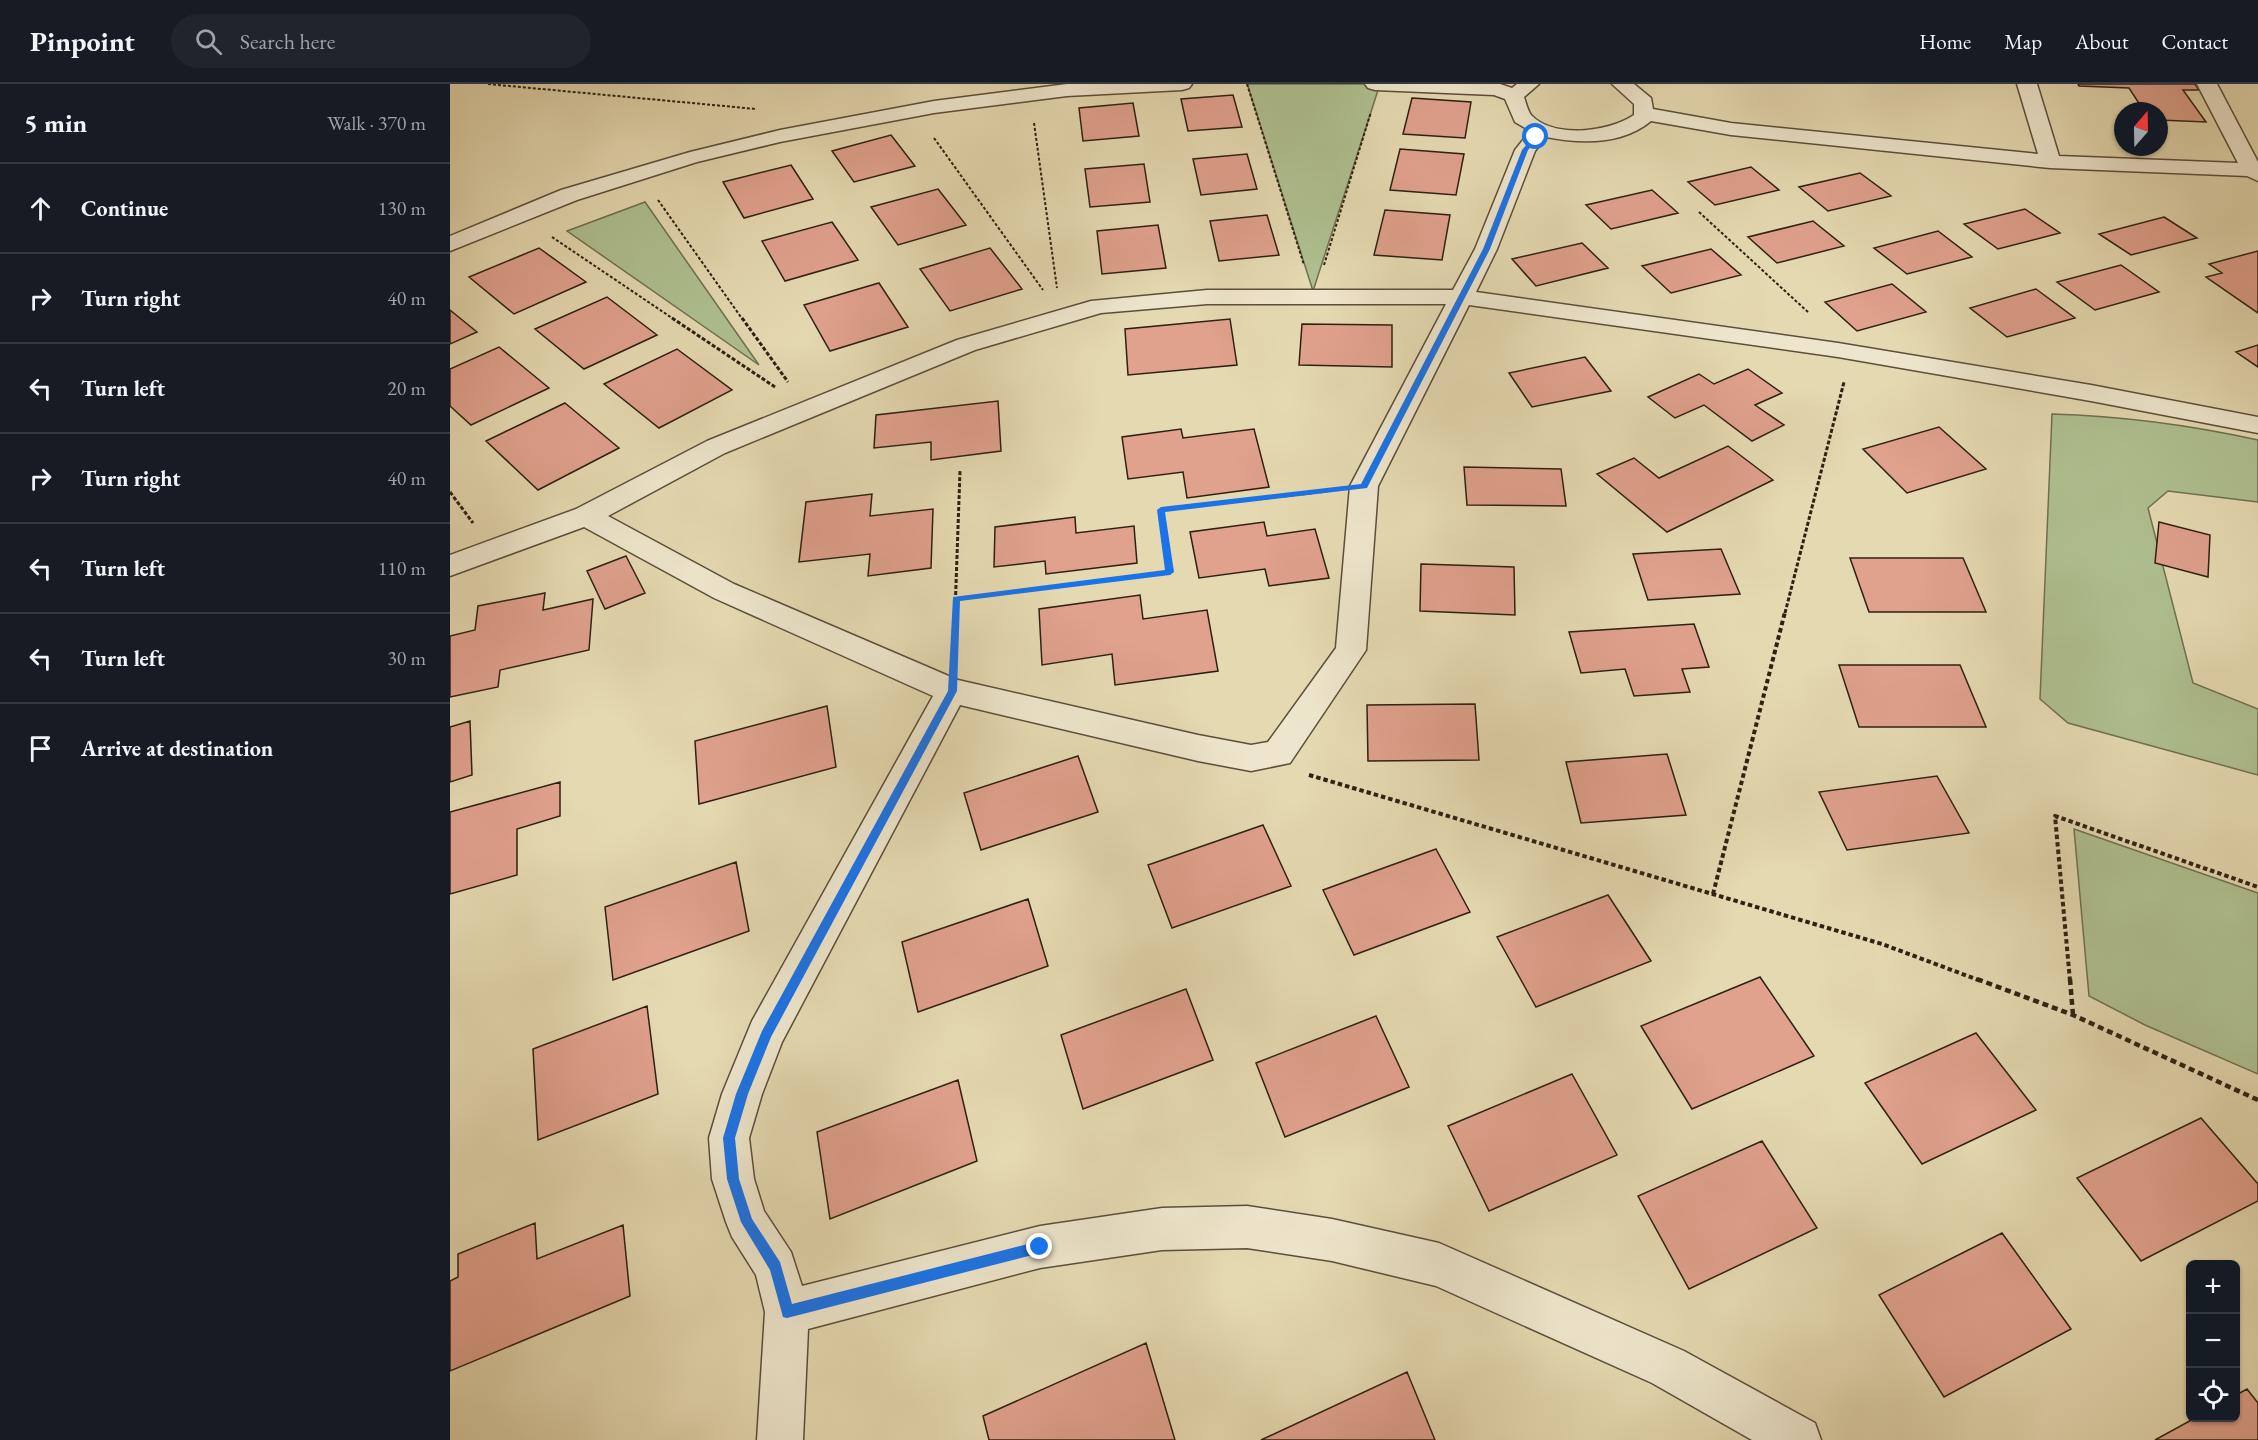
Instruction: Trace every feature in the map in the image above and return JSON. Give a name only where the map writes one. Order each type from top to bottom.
[{"type":"street","points":[[450,244],[569,195],[690,158],[780,136],[914,111],[1067,90],[1182,84]]},
{"type":"street","points":[[1378,84],[1522,90],[1514,107],[1521,118],[1542,129],[1571,136],[1612,135],[1635,126],[1646,114],[1645,103],[1636,92],[1622,84]]},
{"type":"street","points":[[2027,84],[2050,162]]},
{"type":"street","points":[[2207,84],[2255,172]]},
{"type":"street","points":[[1646,114],[1731,129],[2050,162],[2255,172]]},
{"type":"street","points":[[586,516],[724,591],[952,691],[1198,748],[1251,758],[1278,754],[1351,650],[1364,486],[1486,249],[1525,150],[1542,129]]},
{"type":"street","points":[[450,566],[586,516],[639,486],[717,447],[966,345],[1061,315],[1099,306],[1208,297],[1461,297],[1852,353],[2091,393],[2258,425]]},
{"type":"street","points":[[780,1440],[787,1312],[776,1267],[747,1222],[733,1179],[729,1138],[742,1094],[766,1034],[952,691]]},
{"type":"street","points":[[787,1312],[1040,1247],[1162,1229],[1247,1227],[1332,1240],[1438,1265],[1668,1367],[1798,1440]]},
{"type":"path","points":[[488,84],[766,110]]},
{"type":"path","points":[[1247,84],[1314,297]]},
{"type":"path","points":[[1314,297],[1378,84]]},
{"type":"path","points":[[1030,95],[1061,315]]},
{"type":"path","points":[[914,111],[1061,315]]},
{"type":"path","points":[[640,173],[808,409]]},
{"type":"path","points":[[1699,212],[1852,353],[1713,894]]},
{"type":"path","points":[[520,215],[808,409]]},
{"type":"path","points":[[952,691],[960,471]]},
{"type":"path","points":[[956,599],[1170,572],[1161,510],[1364,486]]},
{"type":"path","points":[[1251,758],[1882,944],[2073,1015],[2216,1078],[2258,1100]]},
{"type":"path","points":[[2073,1015],[2055,816],[2258,887]]},
{"type":"green space","points":[[1247,84],[1380,84],[1313,291],[1248,86]]},
{"type":"green space","points":[[645,202],[759,365],[567,231]]},
{"type":"green space","points":[[2052,414],[2155,422],[2258,440],[2258,502],[2168,491],[2148,508],[2193,683],[2258,709],[2258,775],[2068,723],[2040,699]]},
{"type":"green space","points":[[2074,829],[2258,893],[2258,1074],[2145,1025],[2089,996]]},
{"type":"building","points":[[2078,84],[2195,84],[2199,90],[2183,90],[2206,122],[2168,120],[2168,102],[2138,102],[2129,88],[2079,86]]},
{"type":"building","points":[[1233,95],[1242,127],[1188,131],[1181,99]]},
{"type":"building","points":[[1412,98],[1471,102],[1465,138],[1403,134]]},
{"type":"building","points":[[1133,103],[1139,136],[1083,141],[1079,108]]},
{"type":"building","points":[[891,135],[915,166],[854,182],[832,151]]},
{"type":"building","points":[[1400,149],[1464,154],[1456,195],[1390,190]]},
{"type":"building","points":[[1247,154],[1257,189],[1201,195],[1193,159]]},
{"type":"building","points":[[1144,164],[1150,202],[1090,207],[1085,169]]},
{"type":"building","points":[[791,165],[813,199],[744,218],[723,182]]},
{"type":"building","points":[[1751,167],[1779,190],[1715,205],[1688,182]]},
{"type":"building","points":[[1860,173],[1891,196],[1828,211],[1799,187]]},
{"type":"building","points":[[938,189],[966,225],[898,245],[871,207]]},
{"type":"building","points":[[1652,190],[1678,213],[1611,229],[1586,205]]},
{"type":"building","points":[[2025,209],[2060,233],[1998,249],[1964,224]]},
{"type":"building","points":[[1385,210],[1450,215],[1442,260],[1374,255]]},
{"type":"building","points":[[1267,215],[1279,255],[1219,261],[1210,221]]},
{"type":"building","points":[[2164,217],[2197,238],[2131,255],[2099,234]]},
{"type":"building","points":[[1813,221],[1844,246],[1777,263],[1748,237]]},
{"type":"building","points":[[832,222],[858,260],[785,281],[762,241]]},
{"type":"building","points":[[1158,225],[1166,268],[1102,274],[1097,231]]},
{"type":"building","points":[[1938,231],[1972,257],[1907,274],[1874,248]]},
{"type":"building","points":[[1582,243],[1608,268],[1536,286],[1512,259]]},
{"type":"building","points":[[539,248],[586,282],[514,314],[469,277]]},
{"type":"building","points":[[990,248],[1022,289],[950,311],[920,269]]},
{"type":"building","points":[[1711,249],[1741,275],[1671,293],[1642,266]]},
{"type":"building","points":[[2258,251],[2258,313],[2206,277],[2222,273],[2209,264]]},
{"type":"building","points":[[2121,265],[2159,292],[2095,310],[2057,282]]},
{"type":"building","points":[[879,283],[908,327],[830,351],[804,305]]},
{"type":"building","points":[[1892,284],[1926,312],[1857,331],[1825,302]]},
{"type":"building","points":[[2036,289],[2075,318],[2007,337],[1970,308]]},
{"type":"building","points":[[607,297],[657,335],[584,369],[535,329]]},
{"type":"building","points":[[450,310],[477,332],[450,344]]},
{"type":"building","points":[[1230,319],[1237,365],[1128,375],[1125,329]]},
{"type":"building","points":[[1302,324],[1392,325],[1392,367],[1299,365]]},
{"type":"building","points":[[2258,345],[2258,367],[2236,352]]},
{"type":"building","points":[[499,347],[549,388],[471,425],[450,406],[450,369]]},
{"type":"building","points":[[677,349],[732,390],[659,428],[604,384]]},
{"type":"building","points":[[1585,357],[1611,391],[1532,407],[1509,373]]},
{"type":"building","points":[[1748,369],[1782,393],[1755,405],[1784,425],[1752,441],[1704,405],[1675,418],[1648,397],[1699,374],[1714,384]]},
{"type":"building","points":[[998,401],[1001,451],[931,460],[931,442],[874,448],[876,415]]},
{"type":"building","points":[[565,403],[619,448],[538,490],[486,441]]},
{"type":"building","points":[[1939,427],[1986,469],[1907,493],[1863,449]]},
{"type":"building","points":[[1181,429],[1183,438],[1254,429],[1269,487],[1187,498],[1183,472],[1128,479],[1122,437]]},
{"type":"building","points":[[1728,446],[1773,480],[1667,532],[1597,474],[1634,458],[1659,478]]},
{"type":"building","points":[[1464,467],[1561,469],[1566,506],[1467,505]]},
{"type":"building","points":[[872,494],[870,516],[933,509],[931,568],[868,576],[870,554],[799,562],[806,502]]},
{"type":"building","points":[[1075,517],[1076,533],[1134,526],[1137,563],[1046,574],[1045,561],[994,567],[995,527]]},
{"type":"building","points":[[1264,522],[1267,536],[1315,529],[1329,578],[1269,586],[1265,569],[1199,578],[1190,532]]},
{"type":"building","points":[[2159,522],[2210,535],[2208,577],[2155,563]]},
{"type":"building","points":[[1721,549],[1740,594],[1648,600],[1633,554]]},
{"type":"building","points":[[626,556],[645,593],[605,609],[587,571]]},
{"type":"building","points":[[1850,558],[1963,558],[1986,612],[1869,612]]},
{"type":"building","points":[[1421,564],[1514,567],[1515,615],[1420,611]]},
{"type":"building","points":[[545,593],[543,610],[593,599],[589,650],[500,670],[498,687],[450,697],[450,636],[475,630],[478,606]]},
{"type":"building","points":[[1140,595],[1143,619],[1207,610],[1218,671],[1115,685],[1112,654],[1042,665],[1039,609]]},
{"type":"building","points":[[1694,624],[1709,667],[1682,669],[1690,692],[1634,696],[1625,669],[1581,673],[1569,632]]},
{"type":"building","points":[[1839,665],[1960,665],[1986,727],[1859,727]]},
{"type":"building","points":[[1475,704],[1479,760],[1368,761],[1367,705]]},
{"type":"building","points":[[827,706],[836,767],[699,804],[695,741]]},
{"type":"building","points":[[470,721],[472,775],[450,782],[450,727]]},
{"type":"building","points":[[1667,754],[1686,815],[1581,823],[1566,762]]},
{"type":"building","points":[[1078,756],[1098,812],[981,850],[964,793]]},
{"type":"building","points":[[1937,776],[1969,833],[1847,850],[1819,792]]},
{"type":"building","points":[[560,782],[560,816],[517,829],[517,875],[450,894],[450,812]]},
{"type":"building","points":[[1263,825],[1291,886],[1172,928],[1148,865]]},
{"type":"building","points":[[1436,849],[1470,912],[1354,955],[1323,890]]},
{"type":"building","points":[[736,862],[749,931],[613,980],[605,907]]},
{"type":"building","points":[[1608,895],[1651,961],[1536,1007],[1497,937]]},
{"type":"building","points":[[1028,899],[1048,966],[918,1012],[902,942]]},
{"type":"building","points":[[1760,977],[1814,1056],[1692,1109],[1641,1026]]},
{"type":"building","points":[[1186,989],[1213,1060],[1083,1109],[1061,1035]]},
{"type":"building","points":[[647,1006],[658,1094],[538,1140],[533,1049]]},
{"type":"building","points":[[1376,1016],[1409,1087],[1285,1137],[1256,1063]]},
{"type":"building","points":[[1976,1033],[2036,1110],[1922,1164],[1865,1083]]},
{"type":"building","points":[[1572,1074],[1617,1155],[1489,1211],[1448,1126]]},
{"type":"building","points":[[958,1080],[977,1161],[830,1219],[817,1132]]},
{"type":"building","points":[[2201,1118],[2258,1184],[2258,1201],[2141,1261],[2077,1178]]},
{"type":"building","points":[[1762,1141],[1817,1228],[1689,1289],[1638,1196]]},
{"type":"building","points":[[535,1223],[537,1259],[623,1225],[630,1296],[450,1371],[450,1281],[458,1277],[458,1254]]},
{"type":"building","points":[[2002,1233],[2071,1329],[1944,1397],[1879,1295]]},
{"type":"building","points":[[1146,1343],[1175,1440],[989,1440],[983,1416]]},
{"type":"building","points":[[1407,1372],[1435,1440],[1261,1440]]},
{"type":"building","points":[[2247,1389],[2258,1403],[2258,1440],[2155,1440],[2188,1422],[2240,1422],[2240,1393]]},
{"type":"route","points":[[1040,1247],[787,1312],[776,1267],[747,1222],[733,1179],[729,1138],[742,1094],[766,1034],[952,691],[956,599],[1170,572],[1161,510],[1364,486],[1486,249],[1525,150],[1536,137]]}]
